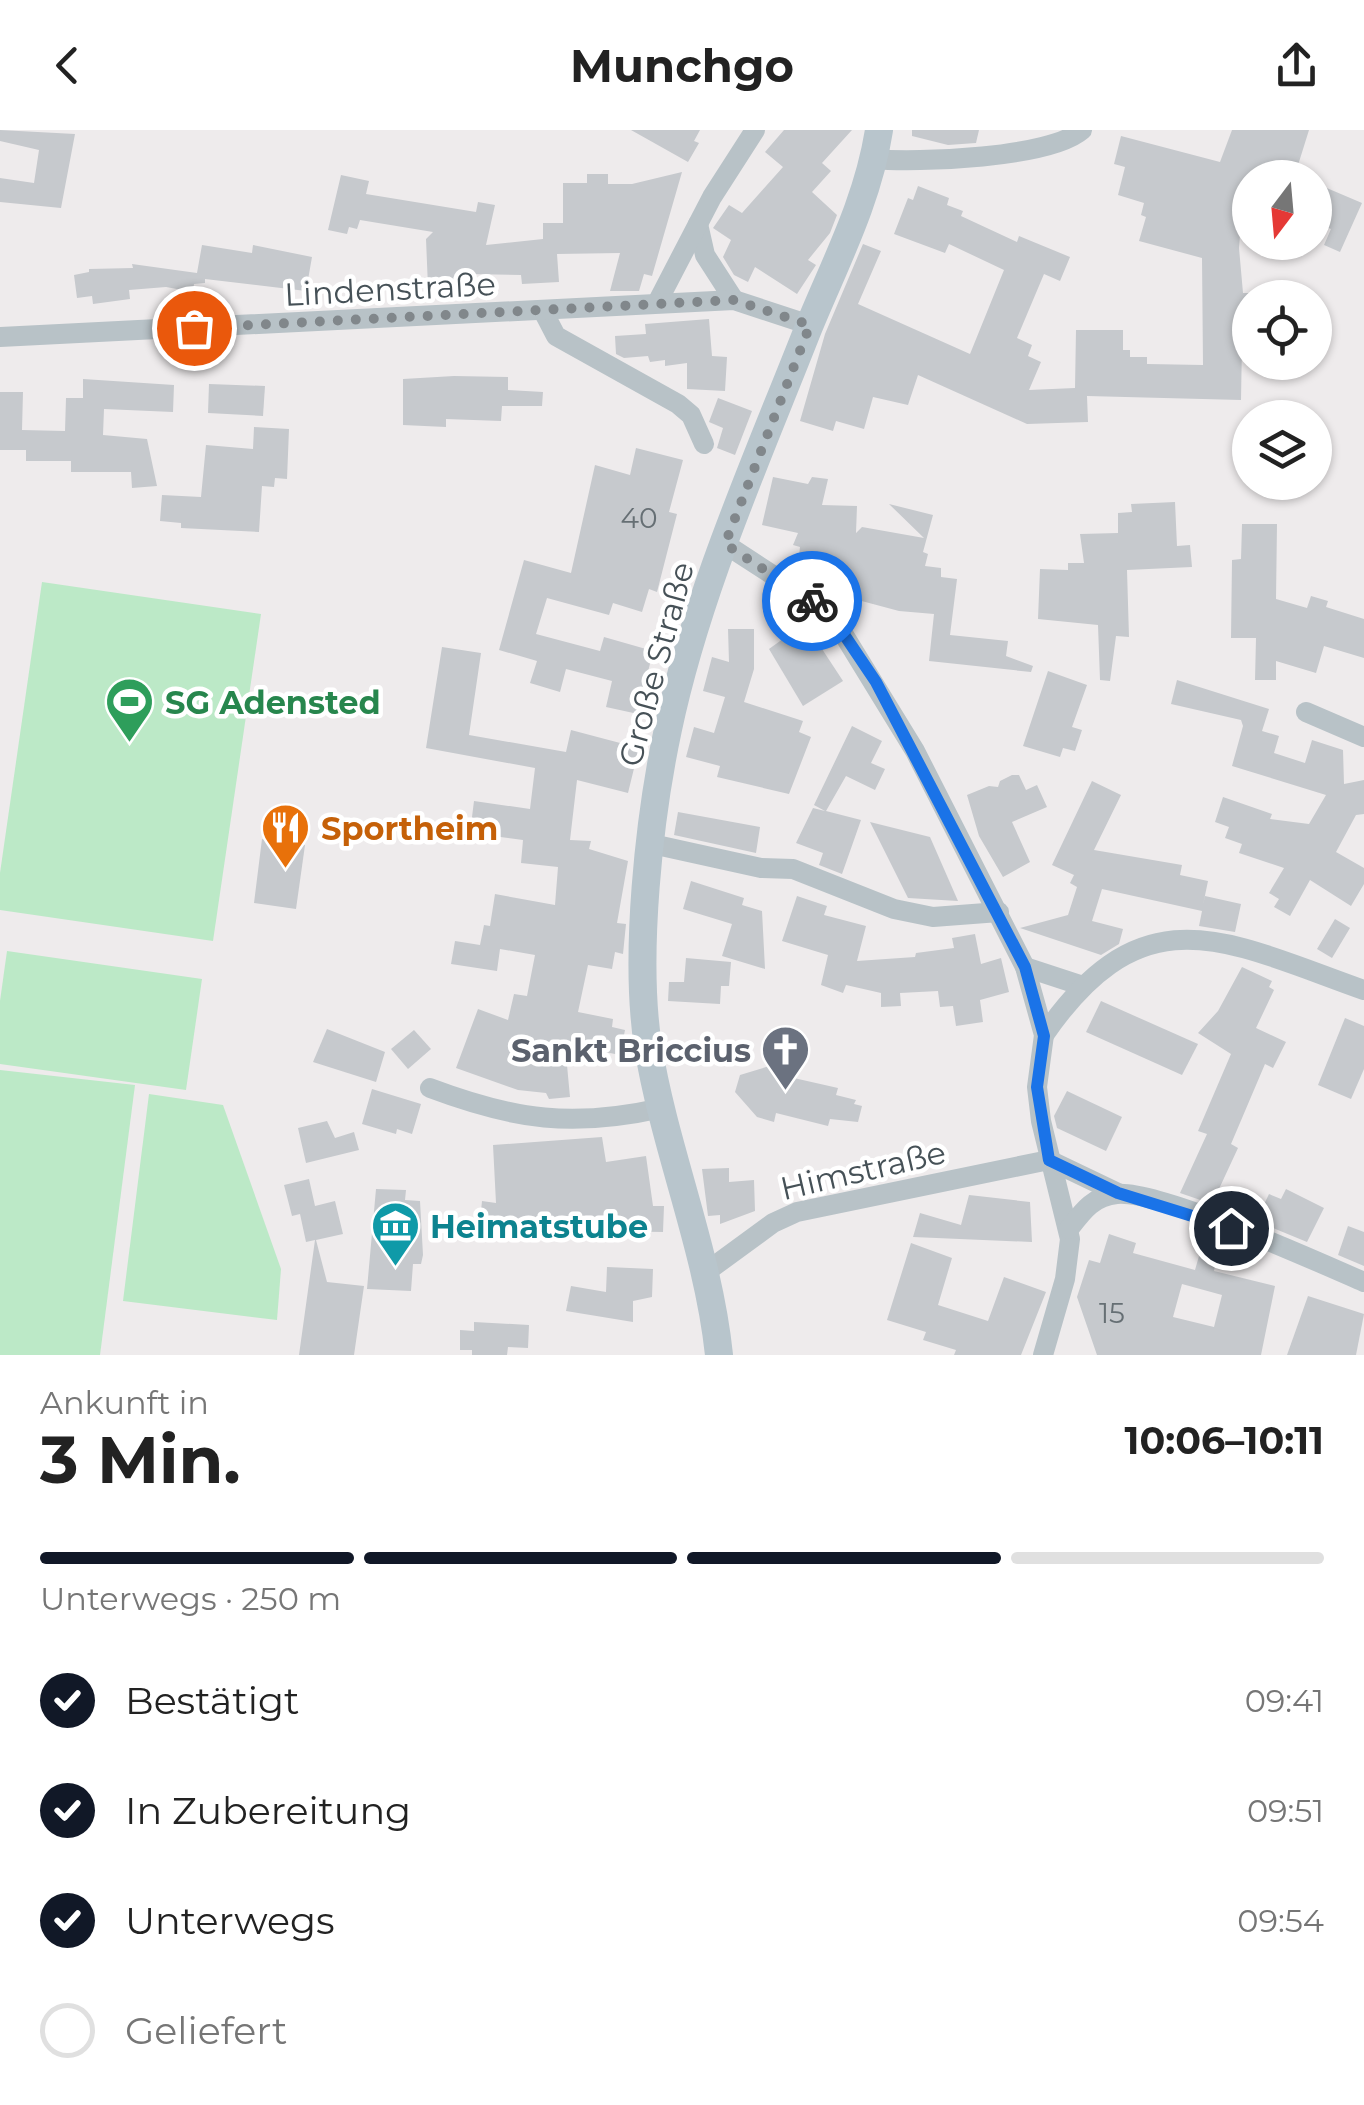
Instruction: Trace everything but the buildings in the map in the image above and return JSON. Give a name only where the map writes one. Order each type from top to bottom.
[{"type":"main road","name":"Große Straße","points":[[719,1355],[706,1272],[647,1042],[645,991],[652,844],[669,725],[725,544],[847,240],[874,160],[879,130]]},
{"type":"street","points":[[656,303],[755,130]]},
{"type":"street","points":[[874,160],[898,162],[1045,148],[1069,142],[1082,130]]},
{"type":"street","points":[[698,224],[705,255],[734,300]]},
{"type":"street","name":"Lindenstraße","points":[[0,338],[734,300],[810,325]]},
{"type":"street","points":[[567,343],[577,329],[579,308]]},
{"type":"street","name":"Lindenstraße","points":[[543,311],[551,331],[567,343],[678,404],[701,431],[704,444]]},
{"type":"street","points":[[725,544],[811,600],[839,627],[915,751],[1025,967],[1044,1036],[1037,1087],[1049,1160],[1069,1229],[1066,1279],[1043,1355]]},
{"type":"street","points":[[1306,712],[1364,737]]},
{"type":"street","points":[[652,844],[760,868],[794,869],[894,909],[933,916],[999,912]]},
{"type":"street","points":[[1044,1036],[1083,986],[1119,958],[1150,945],[1188,937],[1232,943],[1364,990]]},
{"type":"street","points":[[1025,967],[1083,986]]},
{"type":"street","points":[[430,1088],[486,1110],[527,1118],[623,1116],[662,1108]]},
{"type":"street","points":[[1049,1160],[1118,1193],[1264,1240],[1364,1282]]},
{"type":"street","name":"Himstraße","points":[[706,1272],[773,1223],[797,1212],[1049,1160]]},
{"type":"street","points":[[1069,1229],[1088,1204],[1118,1193]]},
{"type":"green space","name":"SG Adensted","points":[[42,582],[261,614],[213,941],[0,910],[0,873]]},
{"type":"green space","points":[[7,951],[202,979],[186,1090],[0,1064],[0,1001]]},
{"type":"green space","points":[[0,1070],[135,1085],[100,1355],[0,1355]]},
{"type":"green space","points":[[149,1094],[223,1105],[281,1269],[277,1320],[123,1301]]},
{"type":"way so far","points":[[194,328],[734,300],[810,325],[725,544],[812,601]]},
{"type":"place","name":"SG Adensted","points":[[130,744]]},
{"type":"place","name":"Sportheim","points":[[286,870]]},
{"type":"place","name":"Sankt Briccius","points":[[786,1092]]},
{"type":"place","name":"Heimatstube","points":[[395,1268]]},
{"type":"route","points":[[812,601],[839,627],[876,682],[971,857],[1025,967],[1044,1036],[1037,1087],[1049,1160],[1118,1193],[1231,1228]]}]
